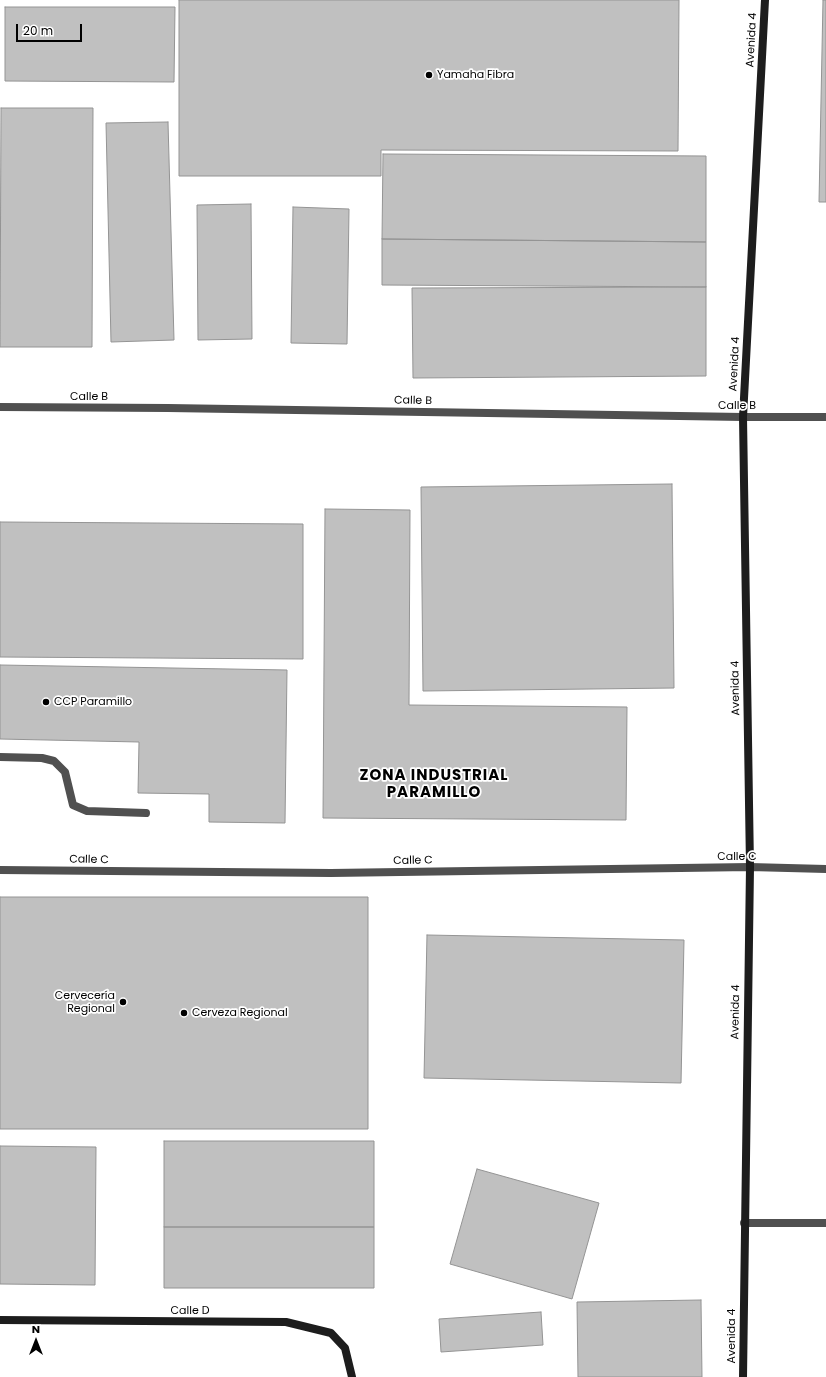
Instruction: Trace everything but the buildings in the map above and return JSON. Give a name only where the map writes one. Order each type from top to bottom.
[{"type":"main road","name":"Avenida 4","points":[[743,1377],[750,868],[743,417],[765,0]]},
{"type":"main road","name":"Calle D","points":[[0,1320],[286,1322],[331,1333],[346,1348],[352,1376]]},
{"type":"street","name":"Calle B","points":[[0,408],[160,408],[826,417]]},
{"type":"street","points":[[0,757],[42,758],[54,761],[65,772],[73,805],[87,812],[146,813]]},
{"type":"street","name":"Calle C","points":[[0,870],[331,873],[750,868],[826,869]]},
{"type":"street","points":[[744,1222],[826,1223]]},
{"type":"place","name":"Yamaha Fibra","points":[[429,75]]},
{"type":"place","name":"CCP Paramillo","points":[[46,702]]},
{"type":"place","name":"Cervecería Regional","points":[[123,1002]]},
{"type":"place","name":"Cerveza Regional","points":[[184,1013]]},
{"type":"district","name":"ZONA INDUSTRIAL PARAMILLO","points":[[434,784]]}]
